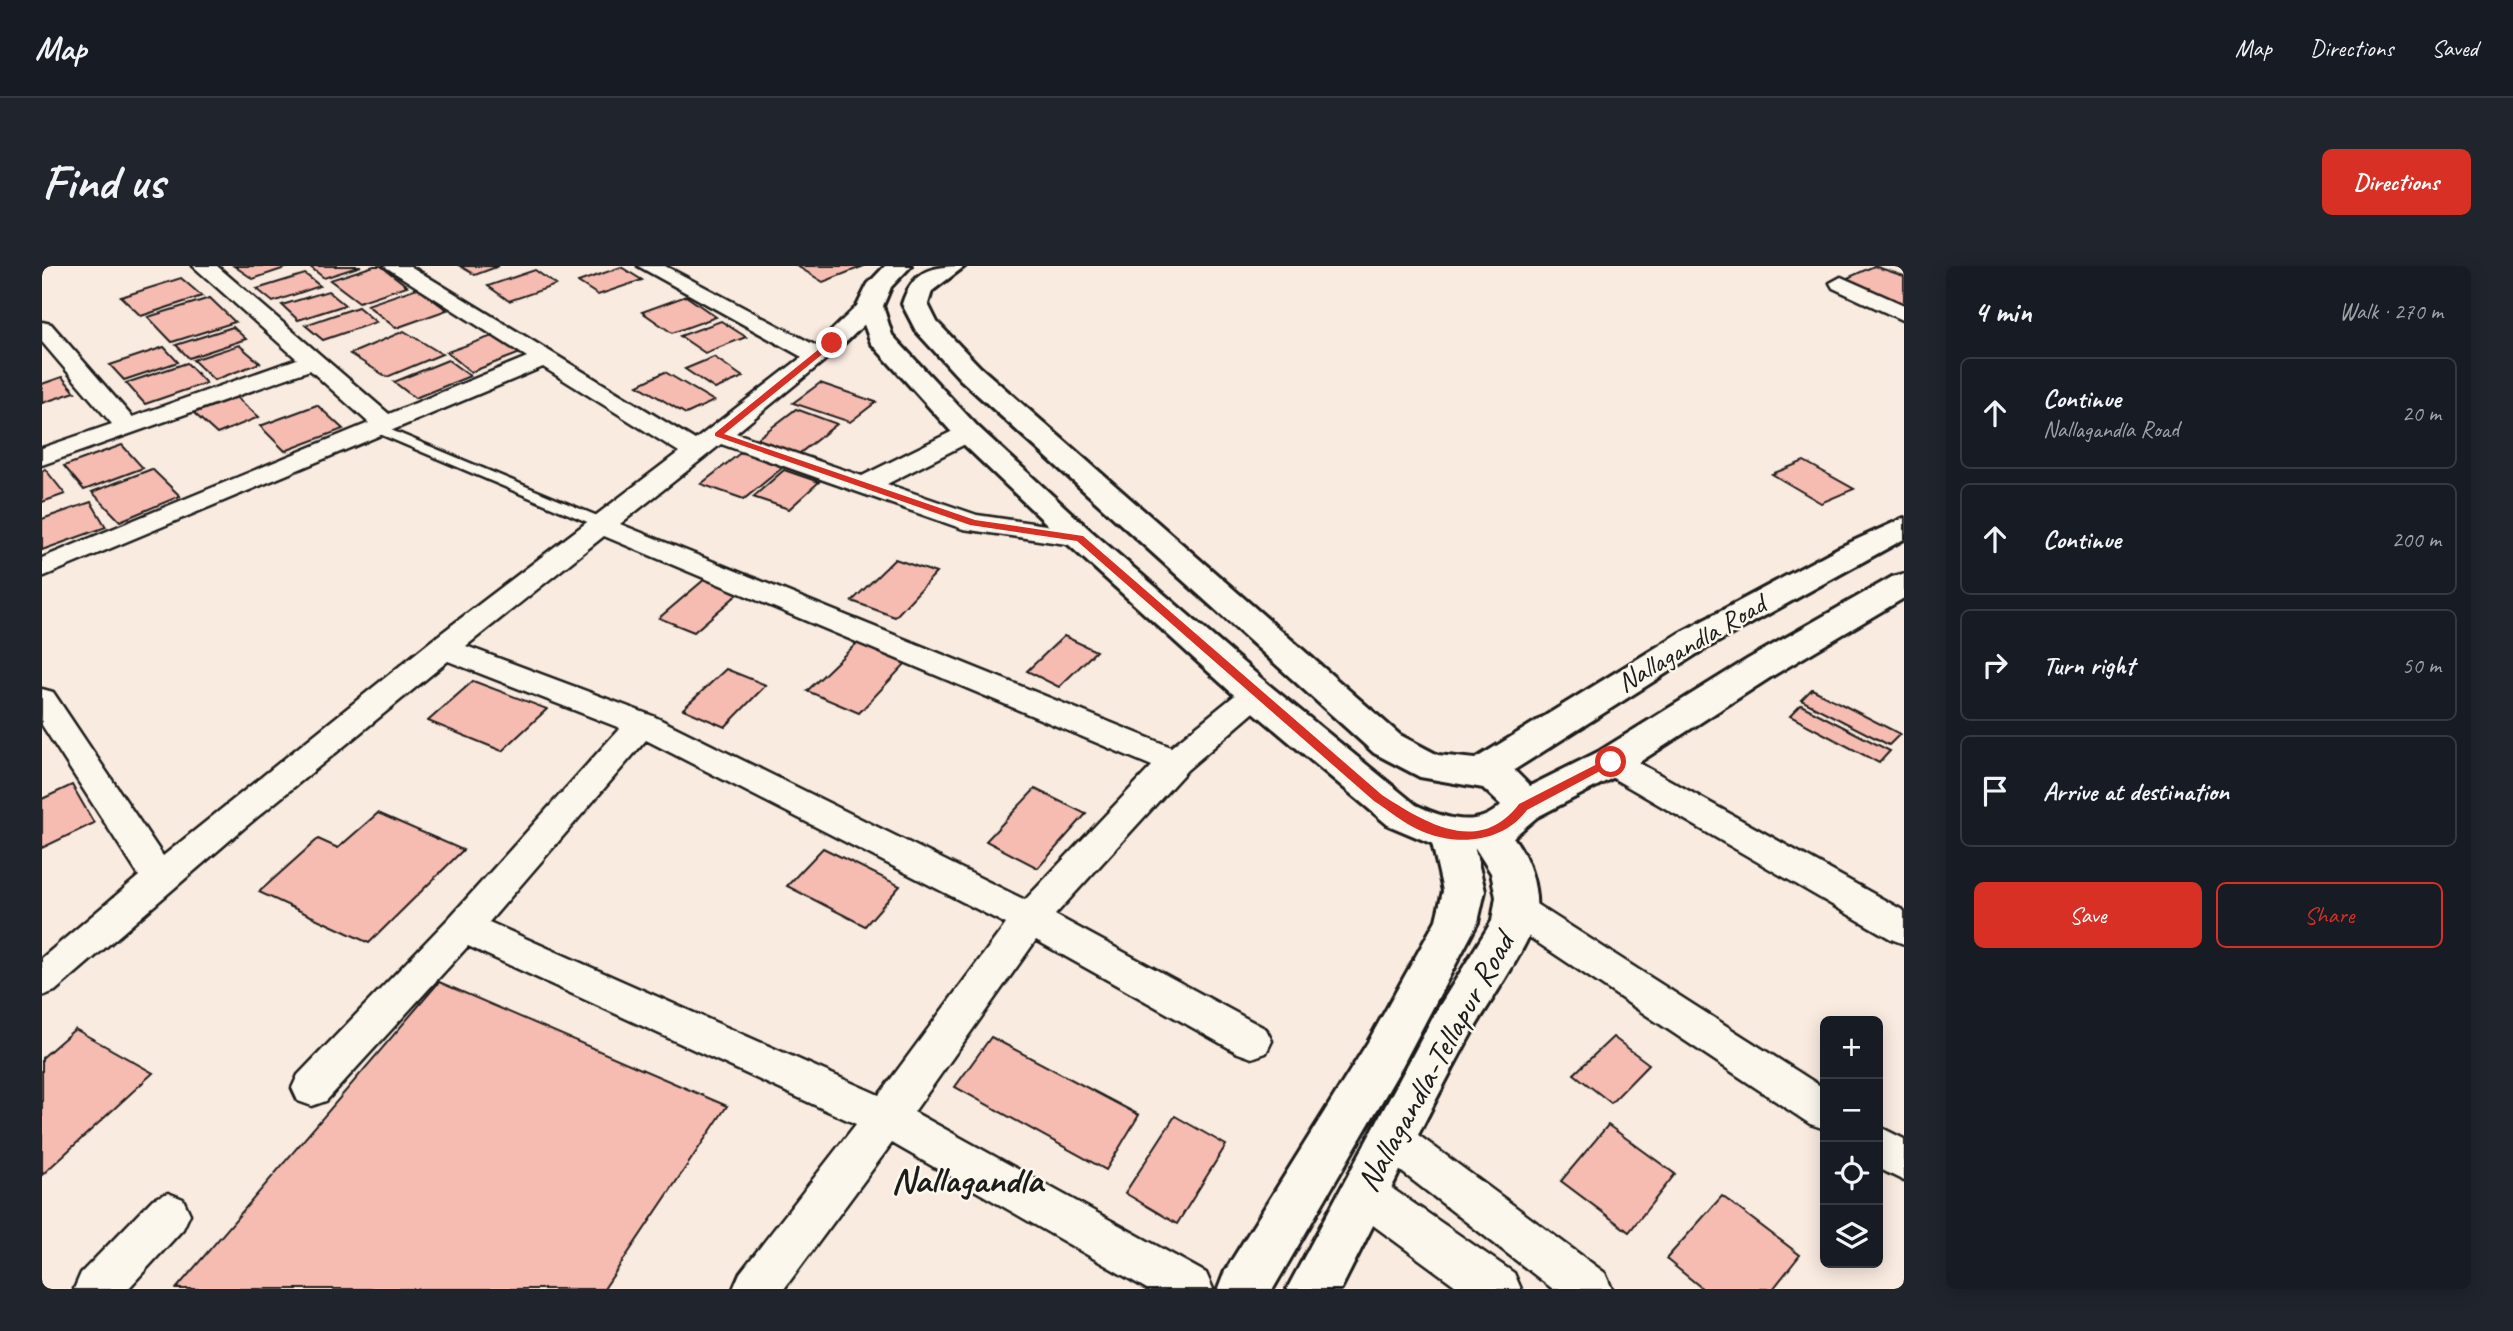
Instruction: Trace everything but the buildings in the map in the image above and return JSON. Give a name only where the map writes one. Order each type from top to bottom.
[{"type":"main road","points":[[899,266],[880,284],[870,306],[880,337],[968,433],[1080,538],[1256,694],[1386,804],[1423,827],[1468,833]]},
{"type":"main road","points":[[953,266],[920,287],[915,304],[925,325],[970,373],[1387,744],[1420,763],[1442,769],[1485,771],[1512,788],[1523,807]]},
{"type":"main road","name":"Nallagandla Road","points":[[1485,771],[1675,649],[1811,573],[1904,527]]},
{"type":"main road","name":"Nallagandla Road","points":[[1468,833],[1498,830],[1515,818],[1523,807],[1611,762],[1761,667],[1904,584]]},
{"type":"main road","name":"Nallagandla-Tellapur Road","points":[[1244,1289],[1384,1056],[1457,922],[1464,891],[1460,866],[1468,833],[1511,870],[1517,897],[1513,923],[1362,1192],[1313,1289]]},
{"type":"street","points":[[204,266],[314,361],[383,427]]},
{"type":"street","points":[[395,266],[543,359],[706,443],[865,485],[973,523],[1080,538]]},
{"type":"street","points":[[649,266],[825,349]]},
{"type":"street","points":[[1841,283],[1904,314]]},
{"type":"street","points":[[42,980],[159,878],[442,648],[825,349],[870,306]]},
{"type":"street","points":[[43,329],[127,426]]},
{"type":"street","points":[[42,568],[543,359]]},
{"type":"street","points":[[42,457],[314,361]]},
{"type":"street","points":[[865,485],[968,433]]},
{"type":"street","points":[[601,524],[1175,762]]},
{"type":"street","points":[[442,648],[642,724],[1030,919],[1252,1041]]},
{"type":"street","points":[[756,1289],[886,1118],[1030,919],[1175,762],[1256,694]]},
{"type":"street","points":[[42,700],[159,878]]},
{"type":"street","points":[[312,1088],[463,927],[642,724]]},
{"type":"street","points":[[1611,762],[1904,929]]},
{"type":"street","points":[[1516,909],[1820,1108]]},
{"type":"street","points":[[463,927],[886,1118],[1190,1289]]},
{"type":"street","points":[[1391,1139],[1589,1289]]},
{"type":"street","points":[[1883,1148],[1904,1162]]},
{"type":"street","points":[[1362,1192],[1498,1289]]},
{"type":"street","points":[[97,1289],[168,1214]]},
{"type":"lane","points":[[383,427],[601,524]]},
{"type":"district","name":"Nallagandla","points":[[967,1179]]},
{"type":"route","points":[[832,343],[718,435],[973,523],[1080,538],[1256,694],[1402,816],[1423,827],[1450,834],[1476,835],[1498,830],[1515,818],[1523,807],[1611,762]]}]
